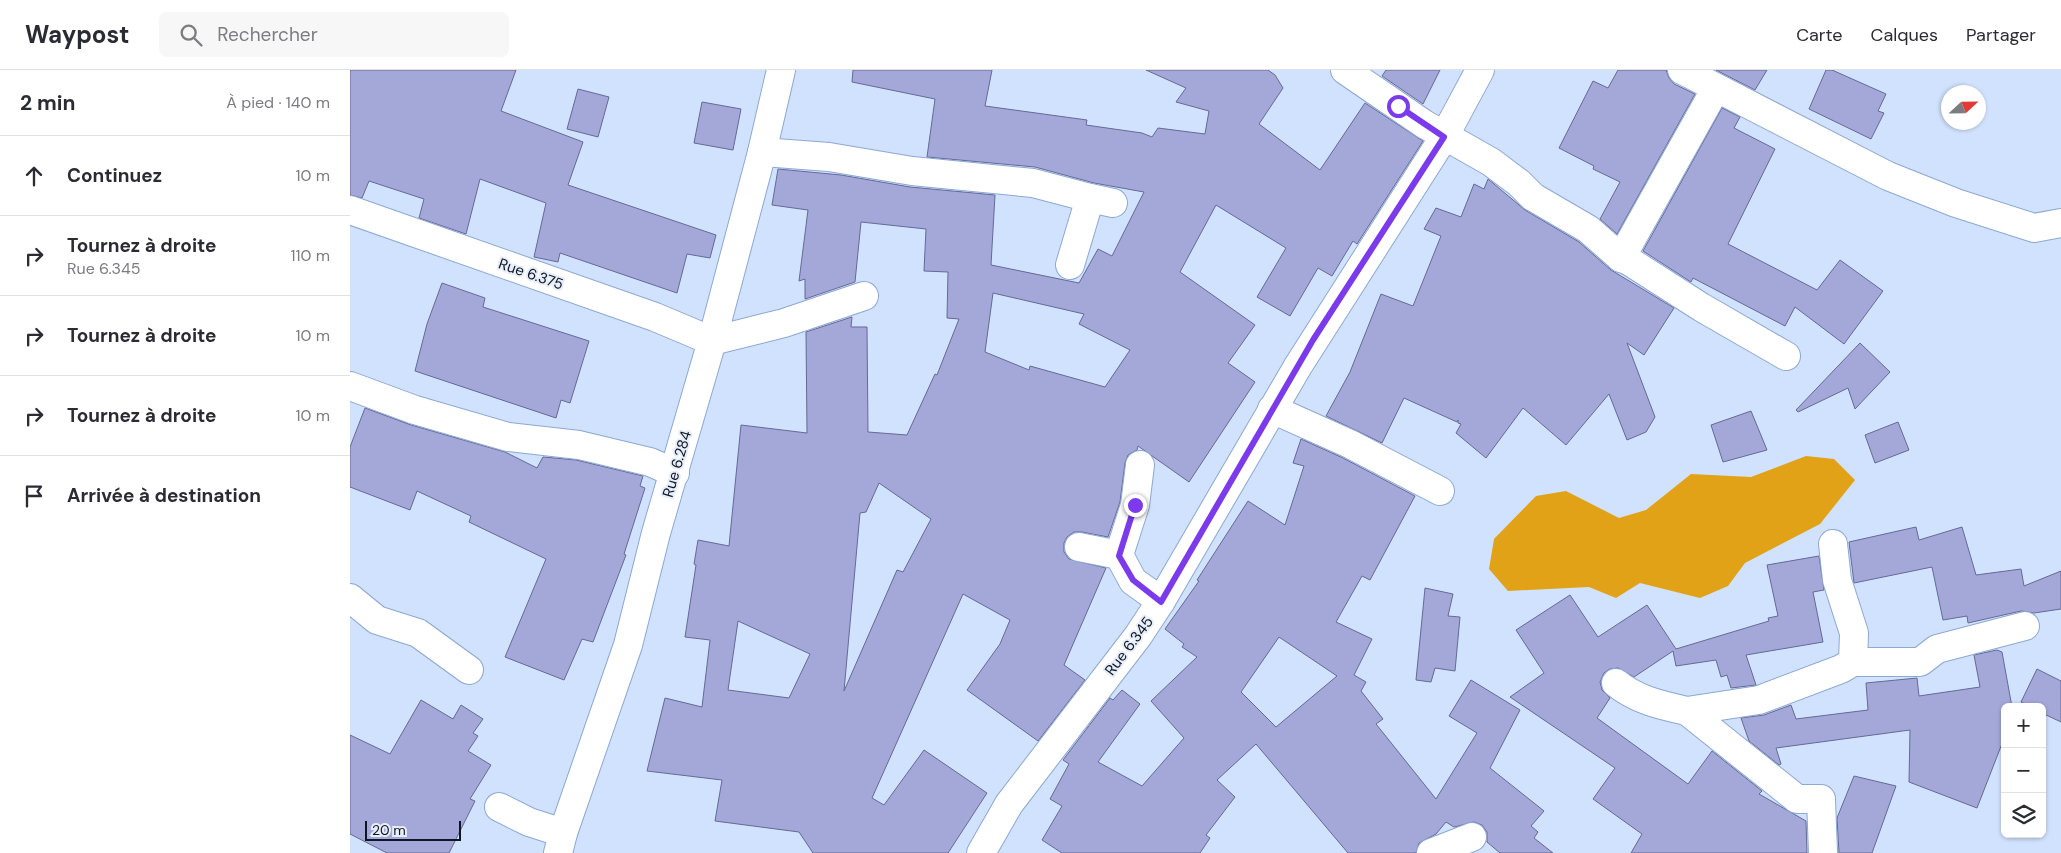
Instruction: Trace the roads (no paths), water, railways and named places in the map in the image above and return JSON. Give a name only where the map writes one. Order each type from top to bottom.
[{"type":"street","points":[[1345,70],[1444,137],[1491,162],[1533,197],[1588,229],[1621,258],[1630,261],[1701,307],[1786,356]]},
{"type":"street","name":"Rue 6.345","points":[[981,853],[1009,804],[1138,636],[1161,602],[1272,409],[1304,367],[1444,137],[1480,70]]},
{"type":"street","points":[[1682,70],[1888,176],[1956,203],[2034,228],[2061,223]]},
{"type":"street","name":"Rue 6.284","points":[[561,843],[628,646],[656,533],[712,341],[762,152],[775,72]]},
{"type":"street","points":[[1621,258],[1716,88]]},
{"type":"street","points":[[762,152],[829,157],[912,172],[1033,183],[1101,201],[1070,265]]},
{"type":"street","name":"Rue 6.375","points":[[350,210],[655,317],[712,341]]},
{"type":"street","points":[[712,341],[784,323],[864,296]]},
{"type":"street","points":[[350,386],[415,410],[508,437],[579,445],[650,462],[675,473]]},
{"type":"street","points":[[1272,409],[1350,444],[1440,491]]},
{"type":"street","points":[[1119,556],[1135,505],[1140,465]]},
{"type":"street","points":[[1833,544],[1836,580],[1854,633],[1853,662]]},
{"type":"street","points":[[1079,547],[1119,556],[1133,580],[1161,602]]},
{"type":"street","points":[[350,598],[377,620],[418,633],[469,670]]},
{"type":"street","points":[[1616,683],[1630,694],[1648,702],[1687,711],[1759,700],[1841,669],[1853,662],[1920,662],[1937,649],[2025,626]]},
{"type":"street","points":[[1687,711],[1797,799],[1821,799],[1824,853]]},
{"type":"street","points":[[499,806],[529,822],[561,843]]},
{"type":"street","points":[[1431,853],[1472,837]]}]
